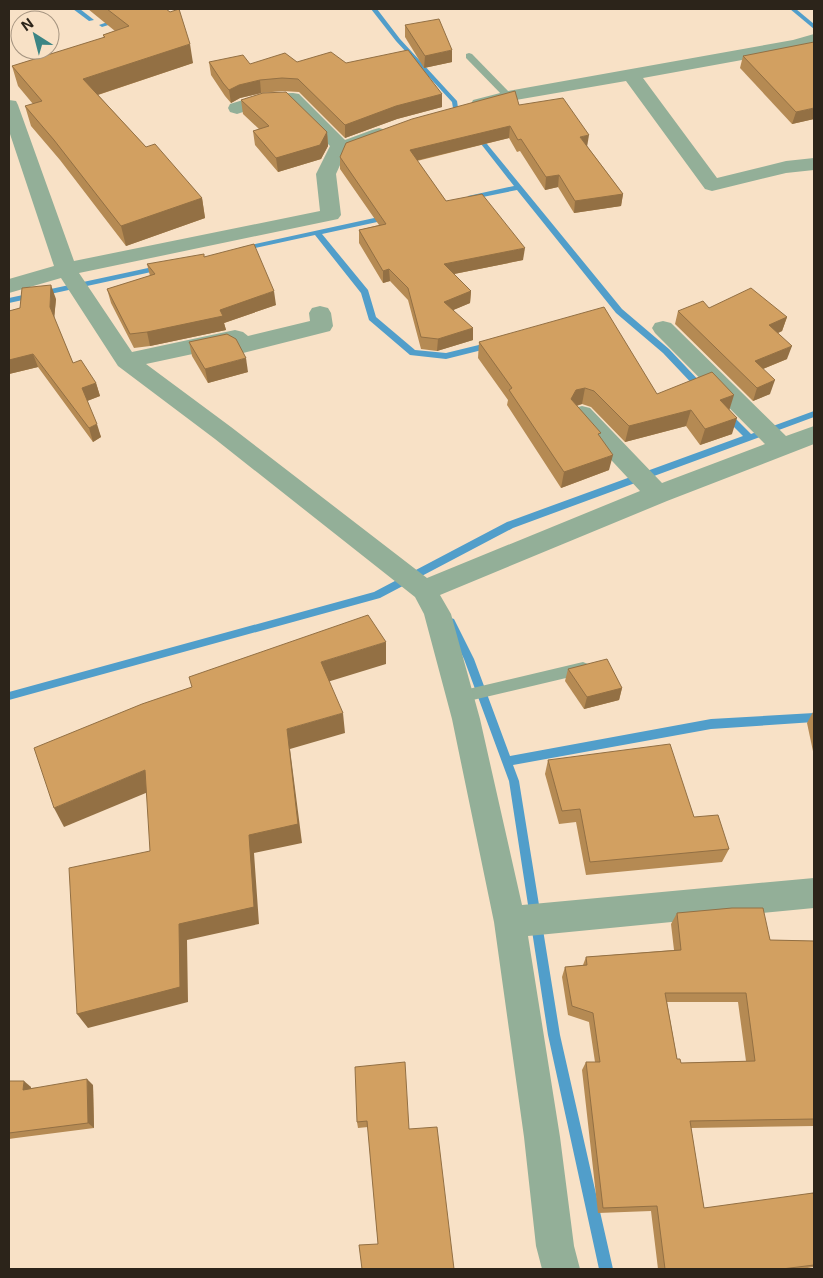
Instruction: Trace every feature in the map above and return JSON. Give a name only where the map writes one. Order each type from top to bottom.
[{"type":"street","points":[[461,109],[508,96],[631,76],[796,45],[814,39]]},
{"type":"street","points":[[631,76],[712,185],[786,167],[814,164]]},
{"type":"street","points":[[237,108],[262,100],[293,98],[342,148]]},
{"type":"street","points":[[9,105],[72,279],[126,361],[423,583],[475,694],[529,920],[542,1137],[555,1246],[560,1269]]},
{"type":"street","points":[[9,286],[72,279],[331,215],[326,174],[337,150],[395,128]]},
{"type":"street","points":[[126,361],[235,337],[243,345],[314,328],[322,326],[320,313]]},
{"type":"street","points":[[663,328],[782,447]]},
{"type":"street","points":[[582,414],[658,494]]},
{"type":"street","points":[[423,583],[814,435]]},
{"type":"street","points":[[529,920],[814,893]]},
{"type":"lane","points":[[469,56],[508,96]]},
{"type":"lane","points":[[475,694],[586,667]]},
{"type":"building","points":[[107,9],[166,9],[170,12],[179,9],[190,44],[83,79],[146,147],[155,144],[202,198],[121,226],[25,106],[42,101],[12,66],[31,60],[60,60],[60,51],[105,37],[103,35],[129,26]]},
{"type":"building","points":[[439,19],[452,50],[425,56],[405,25]]},
{"type":"building","points":[[814,42],[814,108],[796,112],[743,56]]},
{"type":"building","points":[[408,50],[442,94],[396,106],[345,125],[298,79],[260,80],[239,85],[229,90],[209,62],[243,55],[250,64],[285,53],[297,62],[331,52],[346,63]]},
{"type":"building","points":[[515,91],[519,105],[563,98],[589,135],[580,137],[623,194],[575,201],[559,175],[546,177],[521,139],[518,140],[510,126],[410,150],[446,201],[482,194],[525,248],[444,264],[471,291],[444,302],[473,328],[438,339],[421,337],[408,288],[389,269],[383,271],[359,230],[386,224],[340,157],[346,143],[412,119]]},
{"type":"building","points":[[286,92],[327,132],[320,145],[276,158],[253,131],[269,126],[241,100],[263,93]]},
{"type":"building","points":[[254,244],[274,291],[220,310],[223,316],[130,334],[107,289],[155,274],[147,264],[204,254],[204,257]]},
{"type":"building","points":[[51,285],[50,307],[73,363],[81,360],[96,383],[82,388],[97,424],[89,428],[33,354],[9,360],[9,311],[20,308],[22,288]]},
{"type":"building","points":[[751,288],[787,317],[769,325],[792,346],[755,361],[775,380],[757,388],[678,311],[703,301],[709,308]]},
{"type":"building","points":[[604,307],[657,394],[712,372],[734,395],[720,400],[737,418],[705,429],[691,410],[629,426],[594,391],[585,388],[576,390],[571,399],[601,433],[598,434],[613,455],[564,472],[509,390],[512,388],[479,342]]},
{"type":"building","points":[[227,334],[236,339],[246,358],[205,369],[189,342]]},
{"type":"building","points":[[368,615],[386,642],[321,662],[343,713],[287,729],[298,824],[249,835],[254,907],[179,924],[180,987],[77,1014],[69,868],[150,851],[145,770],[54,808],[34,748],[142,704],[192,687],[189,677]]},
{"type":"building","points":[[607,659],[622,688],[587,697],[568,669]]},
{"type":"building","points":[[670,744],[694,817],[718,815],[729,849],[590,862],[580,809],[562,811],[548,760]]},
{"type":"building","points":[[732,908],[763,908],[770,940],[814,941],[814,1119],[690,1121],[704,1208],[813,1193],[814,1265],[782,1269],[665,1269],[657,1206],[603,1208],[586,1062],[600,1062],[593,1013],[572,1006],[565,967],[587,965],[586,957],[681,950],[677,913]],"holes":[[[665,993],[746,993],[755,1061],[681,1063],[680,1059],[677,1059]]]},
{"type":"building","points":[[405,1062],[409,1129],[437,1127],[454,1269],[362,1269],[359,1245],[378,1244],[367,1121],[357,1122],[355,1067]]},
{"type":"building","points":[[87,1079],[88,1123],[9,1133],[9,1081],[24,1081],[23,1090]]},
{"type":"waterway","points":[[76,9],[91,20]]},
{"type":"waterway","points":[[374,9],[398,40],[455,102],[458,120]]},
{"type":"waterway","points":[[793,9],[814,27]]},
{"type":"waterway","points":[[102,25],[119,20]]},
{"type":"waterway","points":[[476,134],[519,187]]},
{"type":"waterway","points":[[471,198],[519,187]]},
{"type":"waterway","points":[[519,187],[619,311],[666,351],[701,388]]},
{"type":"waterway","points":[[242,249],[388,217]]},
{"type":"waterway","points":[[317,233],[365,292],[372,318],[413,353],[446,356],[491,345]]},
{"type":"waterway","points":[[9,301],[162,267]]},
{"type":"waterway","points":[[9,696],[377,595],[510,525],[814,414]]},
{"type":"waterway","points":[[727,415],[749,437]]},
{"type":"waterway","points":[[451,622],[469,659],[514,781],[554,1035],[606,1269]]},
{"type":"waterway","points":[[507,761],[711,724],[814,717]]}]
